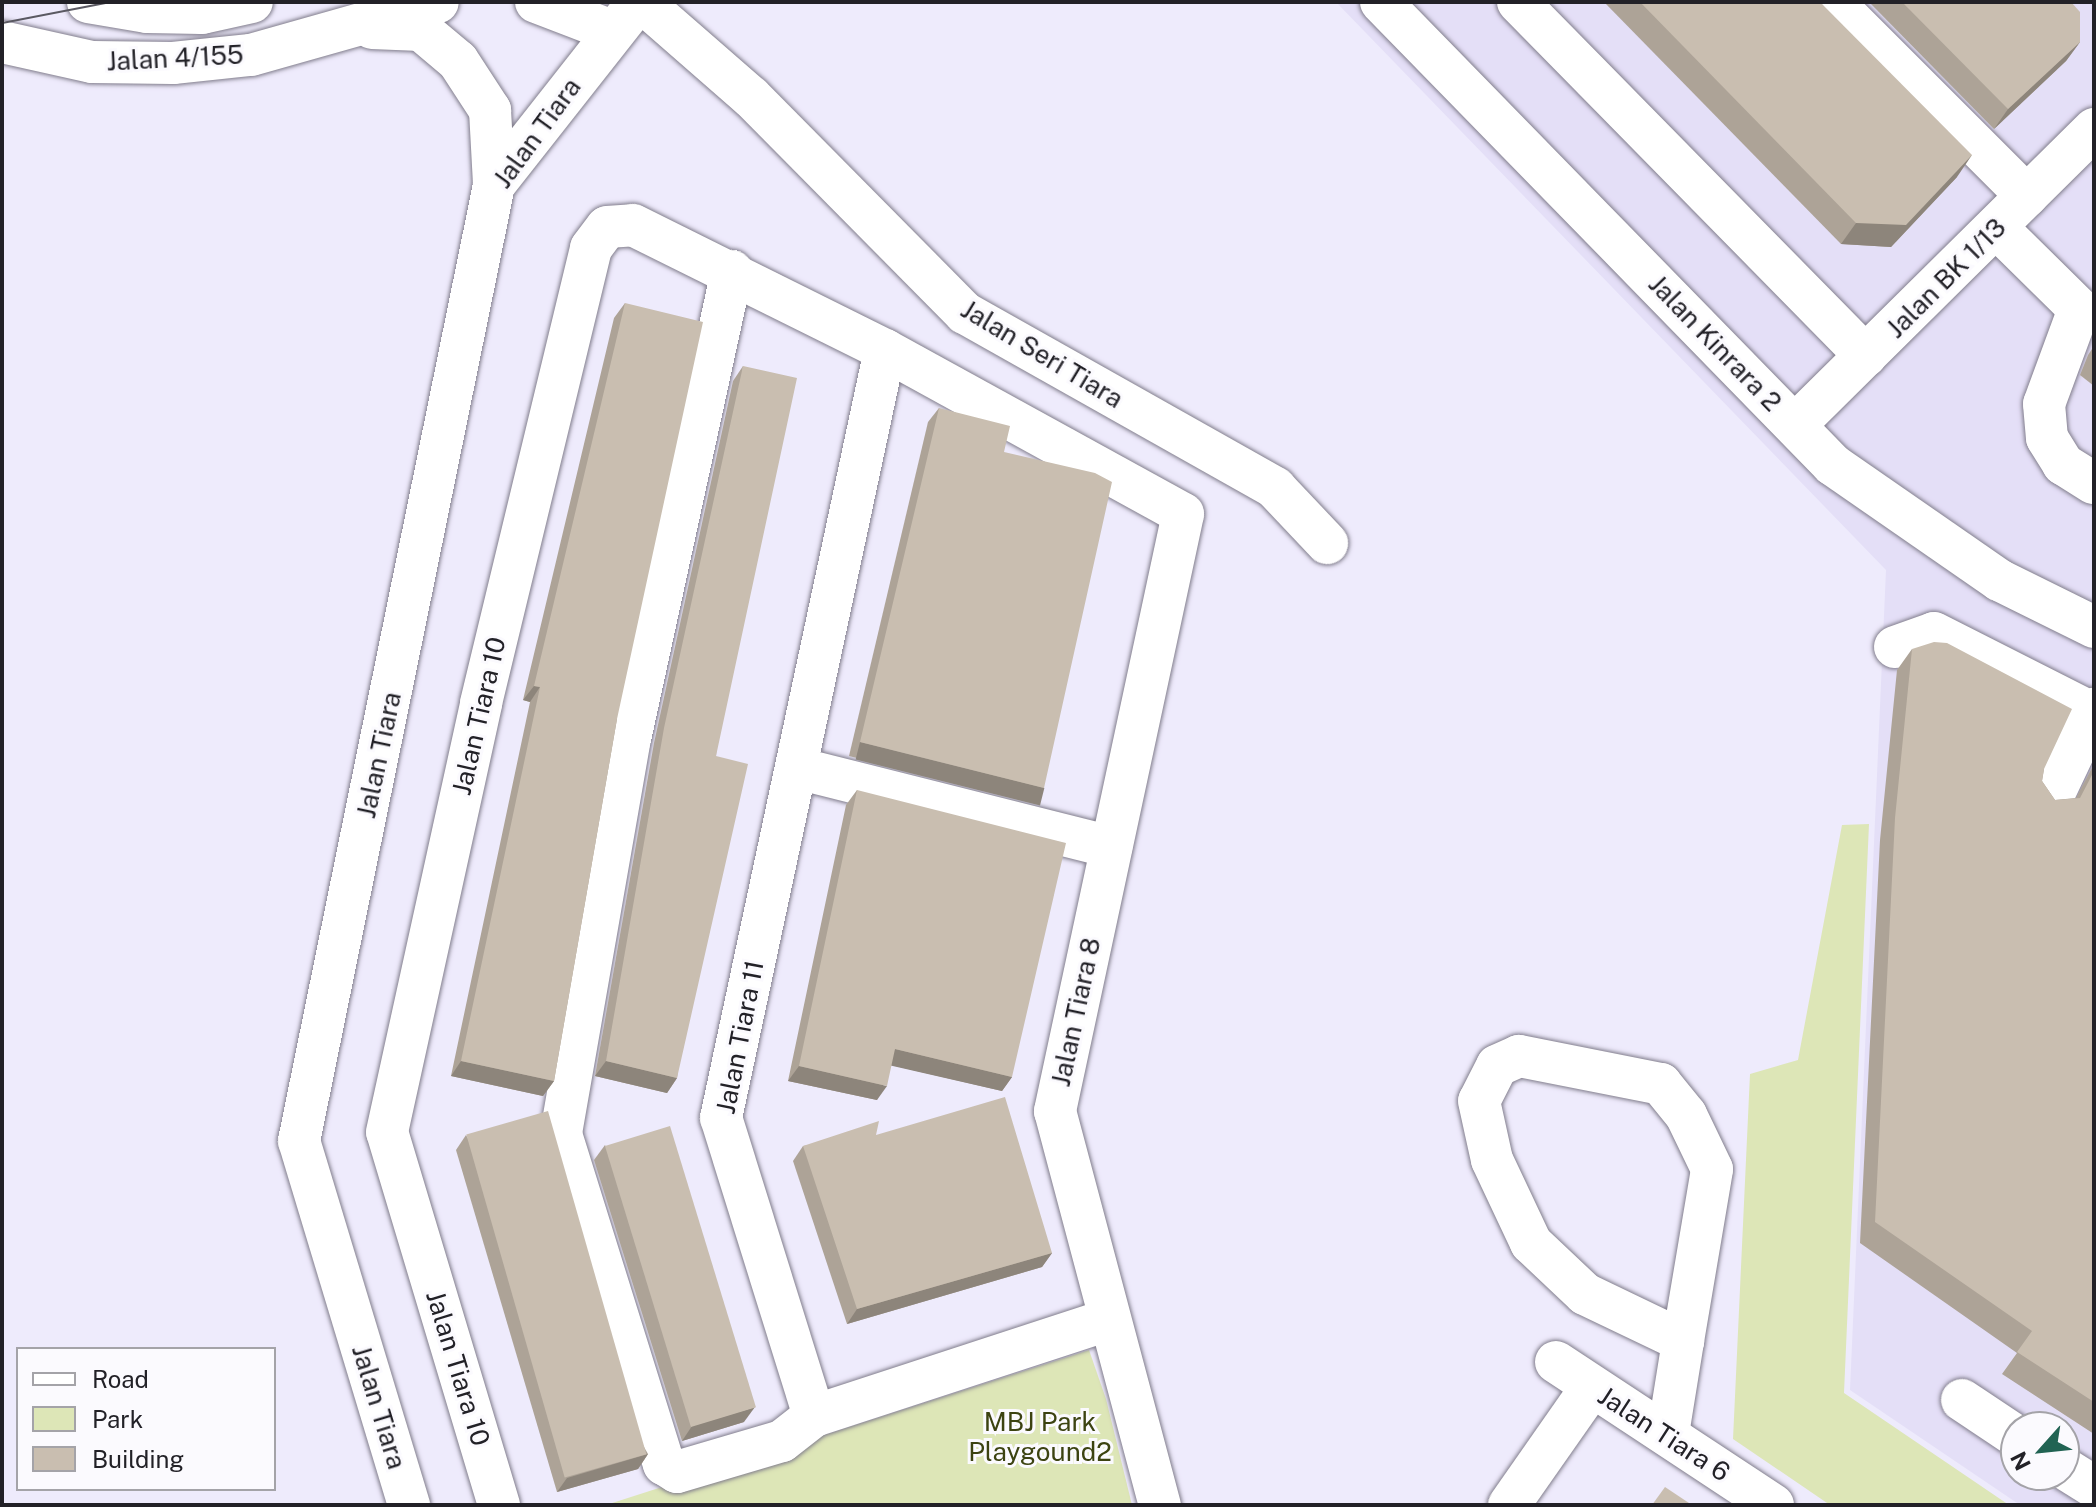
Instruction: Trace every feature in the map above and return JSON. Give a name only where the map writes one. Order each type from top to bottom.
[{"type":"street","name":"Jalan 4/155","points":[[88,2],[147,12],[202,13],[252,2]]},
{"type":"street","name":"Jalan 4/155","points":[[2,42],[92,62],[173,63],[251,55],[438,2]]},
{"type":"street","points":[[536,2],[631,12]]},
{"type":"street","name":"Jalan Kinrara 2","points":[[1381,2],[1833,465],[1999,580],[2094,627]]},
{"type":"street","points":[[1518,2],[1866,356]]},
{"type":"street","points":[[1833,2],[2027,196]]},
{"type":"street","name":"Jalan Tiara","points":[[409,1505],[299,1141],[494,185],[631,12]]},
{"type":"street","name":"Jalan Seri Tiara","points":[[631,12],[751,97],[965,313],[1275,488],[1327,543]]},
{"type":"street","points":[[354,27],[421,30],[458,61],[490,110],[494,185]]},
{"type":"street","name":"Jalan BK 1/13","points":[[1795,425],[1998,229],[2094,129]]},
{"type":"street","name":"Jalan Tiara 10","points":[[499,1505],[387,1132],[481,703],[591,248],[607,227],[633,225],[732,271],[885,350],[1183,514]]},
{"type":"street","points":[[1998,229],[2087,300],[2044,404],[2047,438],[2063,464],[2094,483]]},
{"type":"street","points":[[732,271],[630,738],[561,1134],[664,1464],[677,1472],[782,1441],[814,1416],[1107,1320]]},
{"type":"street","name":"Jalan Tiara 11","points":[[814,1416],[721,1118],[885,350]]},
{"type":"street","name":"Jalan Tiara 8","points":[[1160,1505],[1107,1320],[1055,1111],[1183,514]]},
{"type":"street","points":[[1895,647],[1934,633],[2093,711],[2051,800]]},
{"type":"street","points":[[797,768],[1111,847]]},
{"type":"street","points":[[1668,1434],[1712,1169],[1686,1115],[1661,1084],[1519,1056],[1497,1066],[1479,1101],[1492,1160],[1531,1243],[1585,1294],[1683,1341]]},
{"type":"street","name":"Jalan Tiara 6","points":[[1556,1362],[1591,1388],[1668,1434],[1773,1505]]},
{"type":"street","points":[[1509,1505],[1591,1388]]},
{"type":"street","points":[[1962,1400],[2000,1425]]},
{"type":"shaded area","points":[[1336,2],[2094,2],[2094,1505],[2020,1505],[1850,1390],[1886,570]]},
{"type":"green space","points":[[1869,824],[1844,1393],[2009,1505],[1830,1505],[1733,1439],[1750,1074],[1798,1060],[1842,825]]},
{"type":"green space","name":"MBJ Park Playgound2","points":[[1089,1350],[1106,1399],[1132,1505],[606,1505]]},
{"type":"building","points":[[1640,2],[1820,2],[1972,155],[1906,225],[1856,223]]},
{"type":"building","points":[[1902,2],[2071,2],[2080,12],[2080,42],[2008,109]]},
{"type":"building","points":[[625,303],[703,322],[617,719],[554,1081],[461,1061],[540,687],[534,686]]},
{"type":"building","points":[[743,366],[797,378],[716,756],[748,764],[677,1078],[606,1061],[664,728]]},
{"type":"building","points":[[939,408],[1010,426],[1004,452],[1095,473],[1112,482],[1044,788],[860,742]]},
{"type":"building","points":[[1934,642],[1947,643],[2072,709],[2044,769],[2042,781],[2055,800],[2080,798],[2094,771],[2094,1402],[2017,1352],[2032,1331],[1875,1222],[1895,818],[1912,649]]},
{"type":"building","points":[[857,790],[1066,843],[1012,1077],[895,1049],[887,1086],[799,1066]]},
{"type":"building","points":[[1005,1097],[1052,1253],[857,1309],[803,1146],[879,1121],[876,1135]]},
{"type":"building","points":[[548,1111],[646,1454],[565,1478],[466,1134]]},
{"type":"building","points":[[670,1126],[756,1407],[691,1427],[605,1146]]},
{"type":"building","points":[[1665,1487],[1692,1505],[1652,1505]]},
{"type":"tram line","points":[[2,23],[111,2]]}]
